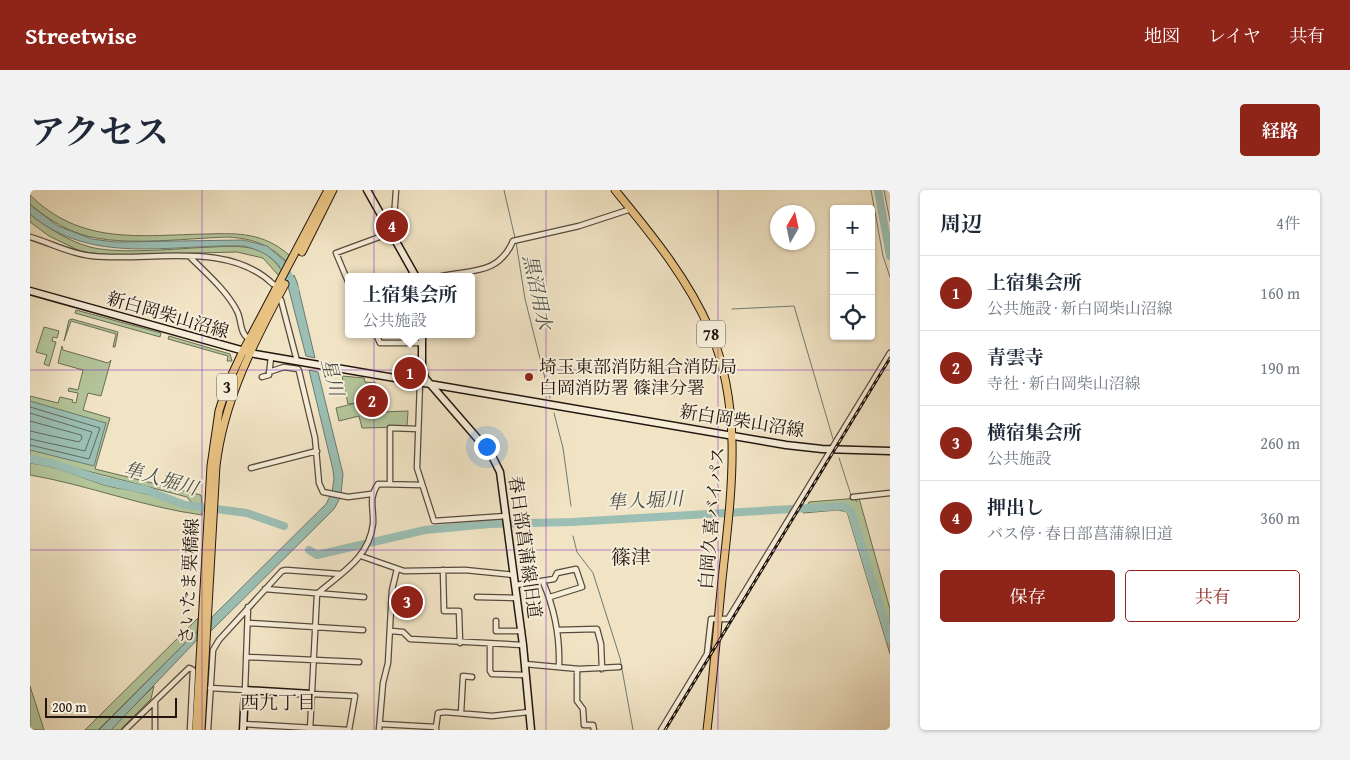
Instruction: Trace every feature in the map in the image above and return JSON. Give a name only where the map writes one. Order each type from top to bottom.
[{"type":"main road","name":"さいたま栗橋線","points":[[295,261],[328,190]]},
{"type":"main road","name":"さいたま栗橋線","points":[[201,730],[202,618],[211,502],[222,427],[249,340],[334,190]]},
{"type":"main road","name":"白岡久喜バイパス","points":[[615,190],[679,272],[704,317],[722,367],[733,436],[730,506],[707,730]]},
{"type":"main road","name":"さいたま栗橋線","points":[[246,352],[278,286]]},
{"type":"main road","name":"さいたま栗橋線","points":[[196,730],[208,613],[210,513]]},
{"type":"street","points":[[367,190],[414,273]]},
{"type":"street","points":[[392,232],[396,190]]},
{"type":"street","points":[[461,273],[489,268],[499,262],[516,240],[579,226],[631,209]]},
{"type":"street","points":[[345,274],[336,253],[392,232]]},
{"type":"street","points":[[30,237],[89,256],[190,258],[216,256],[239,262],[265,276],[278,286]]},
{"type":"street","points":[[190,258],[211,277],[237,311],[244,335],[249,340]]},
{"type":"street","name":"新白岡柴山沼線","points":[[30,291],[246,352],[271,357],[794,446],[890,451]]},
{"type":"street","points":[[281,300],[298,362]]},
{"type":"street","points":[[378,338],[380,343],[422,344]]},
{"type":"street","name":"春日部菖蒲線旧道","points":[[422,338],[423,372],[429,384],[496,463],[502,481],[522,631],[531,730]]},
{"type":"street","points":[[661,730],[707,654],[711,619],[728,619],[890,353]]},
{"type":"street","points":[[262,378],[269,375],[271,357]]},
{"type":"street","points":[[269,372],[284,367],[298,369],[317,451],[319,483],[325,493],[342,496],[371,494]]},
{"type":"street","points":[[420,382],[417,468],[434,521],[506,517]]},
{"type":"street","points":[[390,483],[390,428],[418,429]]},
{"type":"street","points":[[251,468],[317,451]]},
{"type":"street","points":[[310,729],[317,594],[361,556],[366,549],[371,533],[373,515],[371,494],[378,484],[422,485]]},
{"type":"street","points":[[853,497],[890,493]]},
{"type":"street","points":[[361,556],[397,569],[515,575]]},
{"type":"street","points":[[379,730],[390,632],[392,590],[397,569]]},
{"type":"street","points":[[443,570],[444,611],[459,611],[460,643]]},
{"type":"street","points":[[516,585],[554,580],[557,573],[576,570],[582,587],[550,597]]},
{"type":"street","points":[[208,730],[214,647],[282,571],[340,574]]},
{"type":"street","points":[[543,582],[550,597],[558,630],[559,666]]},
{"type":"street","points":[[265,589],[364,597]]},
{"type":"street","points":[[477,597],[517,598]]},
{"type":"street","points":[[210,688],[245,690],[312,694],[354,696],[348,730],[243,727],[245,690],[249,623],[248,607]]},
{"type":"street","points":[[496,621],[496,631],[522,631]]},
{"type":"street","points":[[249,623],[363,630]]},
{"type":"street","points":[[558,630],[597,629],[601,644],[602,669]]},
{"type":"street","points":[[390,632],[403,632],[410,639],[490,645],[523,645]]},
{"type":"street","points":[[490,645],[490,671],[492,674],[526,675]]},
{"type":"street","points":[[247,657],[359,662]]},
{"type":"street","points":[[525,664],[578,669],[619,667]]},
{"type":"street","points":[[125,730],[189,668],[193,670],[190,730]]},
{"type":"street","points":[[578,669],[577,701],[583,709],[584,725],[593,725],[594,730]]},
{"type":"street","points":[[461,713],[463,676],[472,677]]},
{"type":"street","points":[[154,700],[155,730]]},
{"type":"street","points":[[380,724],[436,728],[438,713],[492,716],[529,712]]},
{"type":"green space","points":[[30,195],[50,211],[70,223],[91,230],[135,236],[240,234],[261,238],[289,255],[286,261],[273,250],[260,243],[229,237],[128,241],[107,240],[89,236],[72,231],[45,216],[30,204]]},
{"type":"green space","points":[[30,214],[58,234],[90,247],[134,251],[225,246],[245,247],[263,252],[282,271],[279,276],[263,258],[237,252],[113,255],[82,252],[49,236],[30,222]]},
{"type":"green space","points":[[76,310],[161,333],[160,337],[75,313]]},
{"type":"green space","points":[[72,319],[118,332],[115,347],[113,347],[116,334],[71,321],[64,341],[69,320]]},
{"type":"green space","points":[[44,327],[59,331],[57,338],[53,337],[52,341],[56,342],[49,366],[44,364],[47,355],[36,352]]},
{"type":"green space","points":[[169,336],[230,354],[232,361],[227,361],[228,356],[168,339]]},
{"type":"green space","points":[[62,346],[63,350],[108,363],[111,360],[101,396],[88,393],[83,410],[110,418],[95,469],[201,495],[202,504],[192,503],[187,497],[30,456],[30,396],[58,403],[60,397],[73,400],[72,402],[76,403],[78,393],[68,391],[69,388],[78,390],[83,370],[58,363]]},
{"type":"green space","points":[[342,376],[364,378],[365,382],[376,383],[375,391],[368,392],[369,412],[369,406],[381,406],[382,412],[408,411],[407,427],[362,428],[359,416],[339,421],[336,408],[355,403],[348,404]]},
{"type":"green space","points":[[30,463],[59,469],[109,486],[202,509],[202,515],[158,507],[73,484],[30,475]]},
{"type":"green space","points":[[859,498],[890,609],[890,654],[847,512],[838,510],[803,513],[809,502]]},
{"type":"green space","points":[[198,618],[197,631],[98,730],[85,730]]},
{"type":"green space","points":[[30,686],[44,730],[30,730]]},
{"type":"green space","points":[[154,686],[151,699],[120,730],[110,730]]},
{"type":"water","points":[[30,205],[58,226],[92,239],[115,242],[243,240],[267,246],[286,262],[282,270],[265,254],[243,246],[132,249],[79,241],[54,230],[30,214]]},
{"type":"water","points":[[294,275],[315,358],[306,356],[288,286]]},
{"type":"water","points":[[309,370],[318,372],[343,474],[341,494],[332,492],[333,470]]},
{"type":"water","points":[[30,401],[106,423],[94,466],[30,450]]},
{"type":"water","points":[[330,496],[340,498],[334,509],[211,631],[212,617],[326,504]]},
{"type":"water","points":[[197,631],[197,640],[111,730],[99,730]]},
{"type":"waterway","name":"黒沼用水","points":[[504,190],[515,238]]},
{"type":"waterway","points":[[871,190],[883,256],[890,277]]},
{"type":"waterway","points":[[878,190],[890,256]]},
{"type":"waterway","points":[[884,190],[890,221]]},
{"type":"waterway","name":"黒沼用水","points":[[516,242],[525,299],[550,398]]},
{"type":"waterway","name":"星川","points":[[284,266],[295,290]]},
{"type":"waterway","points":[[732,309],[794,306],[833,439]]},
{"type":"waterway","name":"黒沼用水","points":[[554,413],[563,448],[571,506]]},
{"type":"waterway","points":[[839,458],[851,495]]},
{"type":"waterway","name":"隼人堀川","points":[[30,459],[51,463],[105,481],[146,490],[185,505],[247,513],[284,526]]},
{"type":"waterway","points":[[854,498],[857,502]]},
{"type":"waterway","name":"隼人堀川","points":[[309,550],[317,555],[425,530],[490,524],[572,522],[843,506],[851,511],[890,639]]},
{"type":"waterway","name":"黒沼用水","points":[[573,536],[577,552],[593,573],[620,658],[633,730]]},
{"type":"railway","points":[[665,730],[890,358]]},
{"type":"place","name":"押出し","points":[[392,226]]},
{"type":"place","name":"上宿集会所","points":[[410,373]]},
{"type":"place","name":"埼玉東部消防組合消防局 白岡消防署 篠津分署","points":[[529,377]]},
{"type":"place","name":"青雲寺","points":[[372,401]]},
{"type":"place","name":"横宿集会所","points":[[407,602]]},
{"type":"district","name":"篠津","points":[[631,557]]},
{"type":"district","name":"西九丁目","points":[[278,702]]}]
